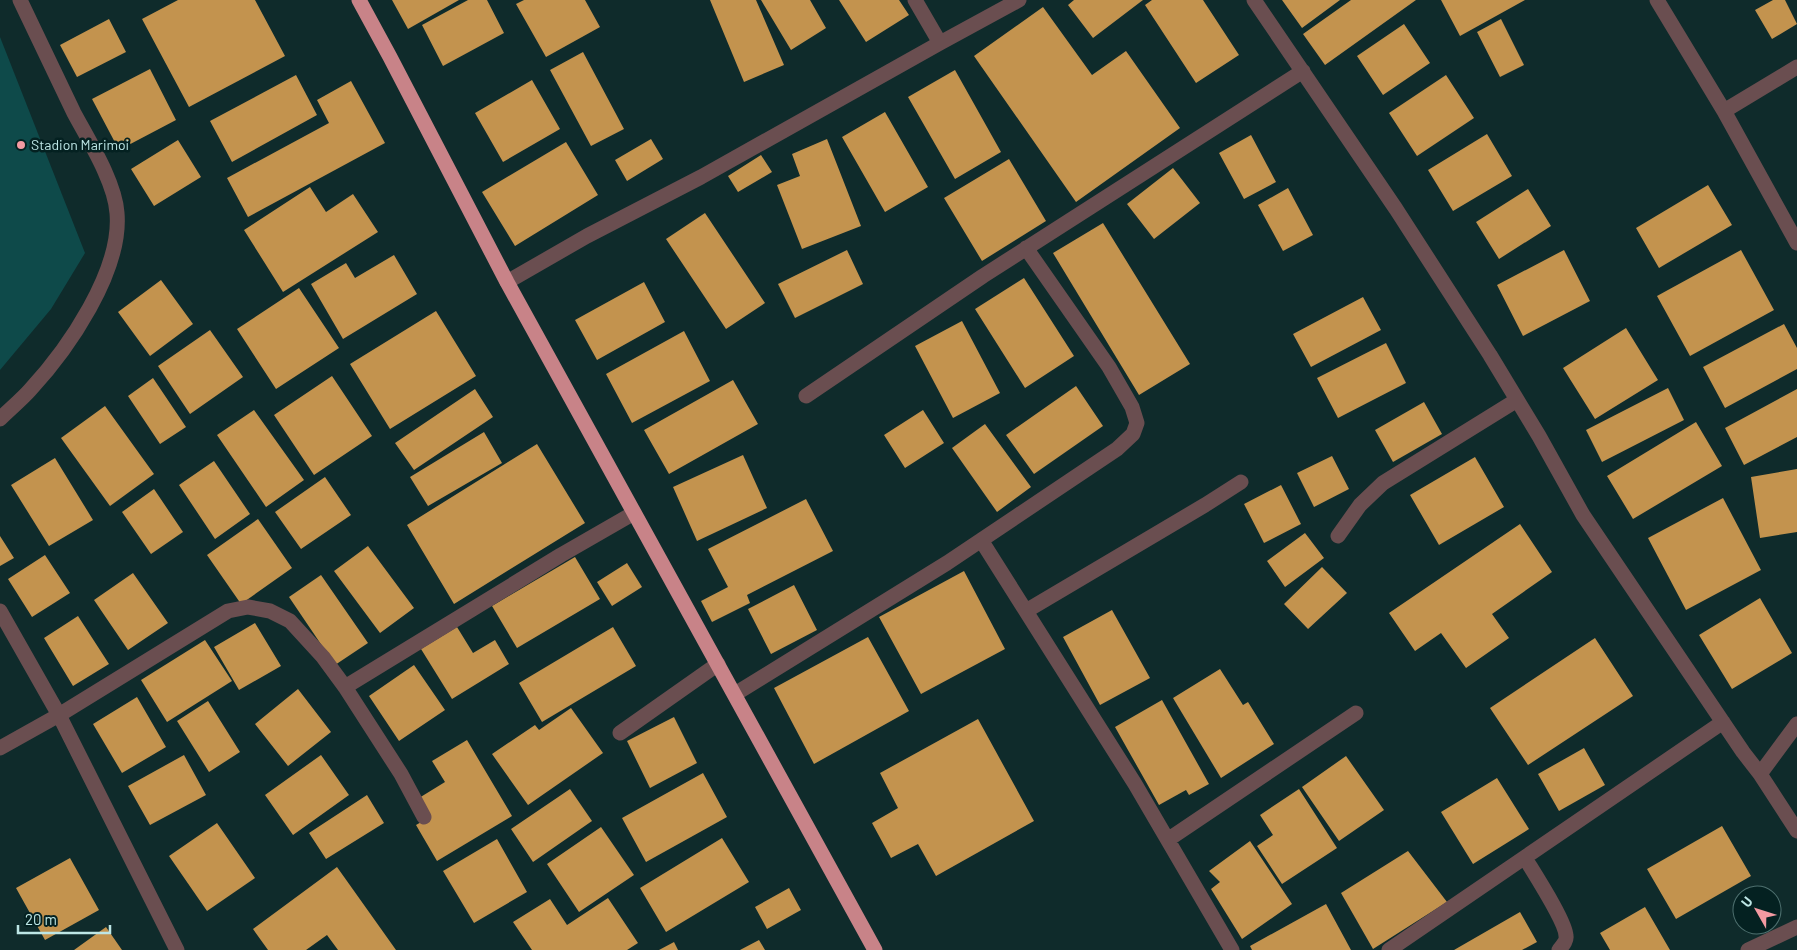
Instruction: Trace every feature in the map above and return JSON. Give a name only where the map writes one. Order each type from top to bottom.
[{"type":"highway","points":[[359,0],[507,282],[875,950]]},
{"type":"street","points":[[0,419],[30,389],[69,342],[94,299],[110,264],[118,212],[109,180],[59,83],[20,0]]},
{"type":"street","points":[[915,0],[940,43]]},
{"type":"street","points":[[507,282],[587,236],[701,177],[1019,0]]},
{"type":"street","points":[[1254,0],[1396,209],[1490,355],[1583,514],[1797,831]]},
{"type":"street","points":[[1657,0],[1724,111],[1797,243]]},
{"type":"street","points":[[1724,111],[1797,67]]},
{"type":"street","points":[[806,396],[1026,248],[1303,72]]},
{"type":"street","points":[[735,694],[948,563],[1117,449],[1133,434],[1137,423],[1132,407],[1109,367],[1026,248]]},
{"type":"street","points":[[1338,536],[1360,505],[1383,484],[1517,400]]},
{"type":"street","points":[[1026,610],[1241,482]]},
{"type":"street","points":[[345,687],[561,555],[634,513]]},
{"type":"street","points":[[981,540],[1169,840],[1232,950]]},
{"type":"street","points":[[0,748],[59,715],[228,611],[248,607],[270,611],[290,622],[323,657],[345,687],[401,774],[424,817]]},
{"type":"street","points":[[0,611],[59,715],[178,950]]},
{"type":"street","points":[[620,733],[718,664]]},
{"type":"street","points":[[1169,840],[1356,712]]},
{"type":"street","points":[[1389,950],[1723,722]]},
{"type":"street","points":[[1760,774],[1797,724]]},
{"type":"street","points":[[1525,858],[1559,917],[1566,936],[1565,942],[1559,950]]},
{"type":"street","points":[[1748,950],[1797,927]]},
{"type":"shaded area","name":"Stadion Marimoi","points":[[0,37],[85,253],[51,309],[0,370]]},
{"type":"building","points":[[178,0],[255,0],[285,56],[189,107],[142,19]]},
{"type":"building","points":[[392,0],[459,0],[408,29]]},
{"type":"building","points":[[468,0],[487,0],[504,33],[443,66],[422,25]]},
{"type":"building","points":[[524,0],[585,0],[600,27],[546,57],[516,4]]},
{"type":"building","points":[[710,0],[756,0],[784,65],[744,82]]},
{"type":"building","points":[[761,0],[810,0],[826,28],[791,50]]},
{"type":"building","points":[[839,0],[899,0],[909,15],[866,42]]},
{"type":"building","points":[[1074,0],[1143,0],[1093,38],[1068,5]]},
{"type":"building","points":[[1152,0],[1203,0],[1239,55],[1196,83],[1145,5]]},
{"type":"building","points":[[1282,0],[1340,0],[1302,28]]},
{"type":"building","points":[[1351,0],[1416,0],[1325,65],[1303,34]]},
{"type":"building","points":[[1441,0],[1525,0],[1460,36]]},
{"type":"building","points":[[1773,0],[1785,0],[1797,24],[1772,39],[1755,10]]},
{"type":"building","points":[[1043,7],[1092,75],[1126,51],[1180,128],[1076,202],[974,56]]},
{"type":"building","points":[[109,19],[126,52],[77,77],[60,45]]},
{"type":"building","points":[[1501,19],[1524,65],[1500,77],[1477,32]]},
{"type":"building","points":[[1404,24],[1430,63],[1383,95],[1357,56]]},
{"type":"building","points":[[583,52],[624,129],[591,146],[550,70]]},
{"type":"building","points":[[150,69],[176,120],[119,150],[92,99]]},
{"type":"building","points":[[955,70],[1001,152],[955,179],[908,97]]},
{"type":"building","points":[[296,75],[317,115],[232,162],[210,121]]},
{"type":"building","points":[[1446,75],[1474,118],[1417,156],[1389,113]]},
{"type":"building","points":[[532,80],[560,129],[503,162],[475,113]]},
{"type":"building","points":[[351,81],[385,143],[248,217],[227,178],[329,123],[317,100]]},
{"type":"building","points":[[885,112],[928,187],[885,212],[842,137]]},
{"type":"building","points":[[1487,134],[1512,176],[1453,211],[1428,170]]},
{"type":"building","points":[[1251,135],[1276,182],[1244,199],[1219,153]]},
{"type":"building","points":[[651,139],[663,159],[627,181],[615,160]]},
{"type":"building","points":[[827,139],[861,226],[802,249],[777,185],[800,176],[792,154]]},
{"type":"building","points":[[178,140],[201,177],[154,206],[131,169]]},
{"type":"building","points":[[566,142],[598,195],[515,246],[482,192]]},
{"type":"building","points":[[761,155],[772,172],[738,192],[728,176]]},
{"type":"building","points":[[1009,159],[1046,221],[982,261],[944,198]]},
{"type":"building","points":[[1173,168],[1200,203],[1154,239],[1127,204]]},
{"type":"building","points":[[1708,185],[1732,225],[1659,268],[1636,228]]},
{"type":"building","points":[[310,187],[326,212],[353,194],[378,232],[283,292],[244,230]]},
{"type":"building","points":[[1288,188],[1313,235],[1283,251],[1258,205]]},
{"type":"building","points":[[1528,189],[1551,226],[1499,259],[1476,222]]},
{"type":"building","points":[[705,213],[765,303],[726,329],[666,239]]},
{"type":"building","points":[[1103,223],[1190,364],[1139,395],[1053,253]]},
{"type":"building","points":[[847,250],[863,284],[795,318],[778,284]]},
{"type":"building","points":[[1564,250],[1590,301],[1523,336],[1497,285]]},
{"type":"building","points":[[1741,250],[1774,310],[1690,356],[1657,296]]},
{"type":"building","points":[[394,255],[417,294],[343,339],[311,284],[346,263],[355,278]]},
{"type":"building","points":[[1024,278],[1074,356],[1025,388],[975,309]]},
{"type":"building","points":[[161,280],[193,324],[150,356],[118,312]]},
{"type":"building","points":[[644,282],[665,322],[597,360],[575,320]]},
{"type":"building","points":[[299,288],[339,348],[276,389],[237,329]]},
{"type":"building","points":[[1363,297],[1381,330],[1311,367],[1293,334]]},
{"type":"building","points":[[436,311],[476,376],[390,429],[350,364]]},
{"type":"building","points":[[962,321],[1000,393],[953,418],[915,346]]},
{"type":"building","points":[[1784,324],[1797,348],[1797,369],[1725,408],[1703,367]]},
{"type":"building","points":[[1626,328],[1658,380],[1595,419],[1563,368]]},
{"type":"building","points":[[210,330],[243,377],[190,414],[158,366]]},
{"type":"building","points":[[684,331],[710,381],[632,423],[606,374]]},
{"type":"building","points":[[1386,343],[1406,383],[1338,418],[1317,378]]},
{"type":"building","points":[[332,376],[372,436],[314,475],[274,415]]},
{"type":"building","points":[[153,378],[186,427],[160,444],[128,396]]},
{"type":"building","points":[[733,380],[758,424],[669,474],[644,430]]},
{"type":"building","points":[[1076,386],[1103,426],[1034,474],[1006,435]]},
{"type":"building","points":[[1668,388],[1684,420],[1602,462],[1586,430]]},
{"type":"building","points":[[475,389],[493,417],[414,470],[395,443]]},
{"type":"building","points":[[1797,389],[1797,437],[1744,465],[1725,428]]},
{"type":"building","points":[[1424,402],[1442,434],[1393,462],[1375,430]]},
{"type":"building","points":[[105,406],[154,474],[110,506],[61,438]]},
{"type":"building","points":[[254,410],[304,480],[266,507],[217,435]]},
{"type":"building","points":[[923,410],[944,443],[905,468],[884,435]]},
{"type":"building","points":[[1696,422],[1722,466],[1633,519],[1607,476]]},
{"type":"building","points":[[985,424],[1031,487],[997,512],[952,448]]},
{"type":"building","points":[[484,432],[502,463],[428,506],[410,477]]},
{"type":"building","points":[[537,444],[585,523],[454,604],[407,525]]},
{"type":"building","points":[[743,455],[767,508],[697,541],[673,487]]},
{"type":"building","points":[[1332,456],[1349,489],[1314,507],[1297,473]]},
{"type":"building","points":[[1475,457],[1504,507],[1439,545],[1410,495]]},
{"type":"building","points":[[55,458],[93,520],[49,546],[11,485]]},
{"type":"building","points":[[214,461],[250,514],[215,539],[179,485]]},
{"type":"building","points":[[1797,469],[1797,532],[1760,538],[1751,477]]},
{"type":"building","points":[[325,477],[351,515],[301,549],[275,512]]},
{"type":"building","points":[[1281,485],[1301,524],[1264,543],[1244,504]]},
{"type":"building","points":[[154,489],[183,532],[151,554],[122,512]]},
{"type":"building","points":[[1723,498],[1761,570],[1686,610],[1648,538]]},
{"type":"building","points":[[806,499],[833,551],[747,595],[750,603],[712,622],[701,601],[728,587],[708,549]]},
{"type":"building","points":[[258,519],[292,568],[241,604],[207,555]]},
{"type":"building","points":[[1520,524],[1552,572],[1492,614],[1509,638],[1466,668],[1441,633],[1415,651],[1389,613]]},
{"type":"building","points":[[1305,533],[1324,558],[1285,587],[1267,561]]},
{"type":"building","points":[[0,536],[14,558],[0,566]]},
{"type":"building","points":[[368,546],[414,608],[380,633],[334,571]]},
{"type":"building","points":[[45,555],[70,593],[32,617],[8,579]]},
{"type":"building","points":[[575,557],[600,599],[517,648],[492,606]]},
{"type":"building","points":[[627,563],[642,587],[612,606],[597,582]]},
{"type":"building","points":[[1322,567],[1347,593],[1308,629],[1284,604]]},
{"type":"building","points":[[964,571],[1005,649],[921,694],[879,617]]},
{"type":"building","points":[[133,573],[168,623],[128,650],[94,600]]},
{"type":"building","points":[[321,575],[368,643],[335,665],[289,597]]},
{"type":"building","points":[[794,585],[817,630],[771,654],[748,609]]},
{"type":"building","points":[[1760,598],[1792,653],[1732,689],[1699,635]]},
{"type":"building","points":[[1112,610],[1150,678],[1100,705],[1063,637]]},
{"type":"building","points":[[78,616],[109,664],[73,686],[44,638]]},
{"type":"building","points":[[255,623],[281,666],[239,690],[214,647]]},
{"type":"building","points":[[457,627],[473,653],[495,640],[509,664],[452,699],[421,649]]},
{"type":"building","points":[[613,627],[636,666],[542,722],[519,683]]},
{"type":"building","points":[[868,637],[909,711],[814,764],[774,688]]},
{"type":"building","points":[[1595,638],[1633,696],[1528,765],[1490,708]]},
{"type":"building","points":[[205,640],[232,681],[167,722],[141,680]]},
{"type":"building","points":[[414,665],[445,710],[399,741],[369,696]]},
{"type":"building","points":[[1220,669],[1243,705],[1248,702],[1274,744],[1221,778],[1173,698]]},
{"type":"building","points":[[298,689],[331,732],[288,766],[255,724]]},
{"type":"building","points":[[137,697],[166,747],[122,773],[93,724]]},
{"type":"building","points":[[1162,700],[1209,784],[1189,795],[1186,790],[1159,805],[1115,727]]},
{"type":"building","points":[[208,701],[240,752],[209,772],[177,721]]},
{"type":"building","points":[[571,708],[603,753],[528,805],[492,754],[535,725],[539,730]]},
{"type":"building","points":[[674,717],[697,763],[650,788],[627,741]]},
{"type":"building","points":[[978,719],[1034,821],[936,876],[918,844],[891,858],[872,823],[898,808],[880,773]]},
{"type":"building","points":[[467,740],[512,816],[437,861],[416,825],[430,817],[419,798],[445,782],[432,761]]},
{"type":"building","points":[[1584,748],[1605,785],[1559,811],[1538,774]]},
{"type":"building","points":[[184,755],[206,795],[150,825],[128,786]]},
{"type":"building","points":[[321,755],[349,795],[293,835],[265,795]]},
{"type":"building","points":[[1346,756],[1384,810],[1339,841],[1302,787]]},
{"type":"building","points":[[703,773],[727,817],[646,862],[622,818]]},
{"type":"building","points":[[1497,778],[1529,829],[1473,864],[1441,812]]},
{"type":"building","points":[[570,789],[592,821],[533,862],[511,829]]},
{"type":"building","points":[[1299,789],[1337,848],[1282,884],[1257,846],[1273,835],[1260,815]]},
{"type":"building","points":[[367,795],[384,823],[326,859],[309,833]]},
{"type":"building","points":[[217,823],[255,878],[207,911],[169,856]]},
{"type":"building","points":[[1722,826],[1751,876],[1732,885],[1732,887],[1676,919],[1647,869]]},
{"type":"building","points":[[601,827],[634,875],[579,912],[547,864]]},
{"type":"building","points":[[722,838],[749,882],[666,932],[640,888]]},
{"type":"building","points":[[497,839],[527,892],[474,923],[443,871]]},
{"type":"building","points":[[1250,841],[1292,904],[1242,939],[1211,889],[1220,882],[1209,871]]},
{"type":"building","points":[[1408,851],[1447,902],[1373,949],[1341,893]]},
{"type":"building","points":[[70,858],[99,910],[45,940],[16,888]]},
{"type":"building","points":[[337,867],[396,950],[338,950],[327,935],[306,950],[268,950],[253,929]]},
{"type":"building","points":[[789,888],[801,910],[767,929],[755,907]]},
{"type":"building","points":[[608,898],[638,943],[627,950],[532,950],[513,922],[550,899],[567,925]]},
{"type":"building","points":[[1326,904],[1351,950],[1252,950],[1250,946]]},
{"type":"building","points":[[1645,907],[1670,950],[1610,950],[1600,933]]},
{"type":"building","points":[[1520,912],[1537,942],[1522,950],[1454,950]]},
{"type":"building","points":[[106,927],[122,950],[74,950]]},
{"type":"building","points":[[759,940],[765,950],[740,950]]},
{"type":"building","points":[[674,942],[678,950],[659,950]]},
{"type":"place","name":"Stadion Marimoi","points":[[21,145]]}]
